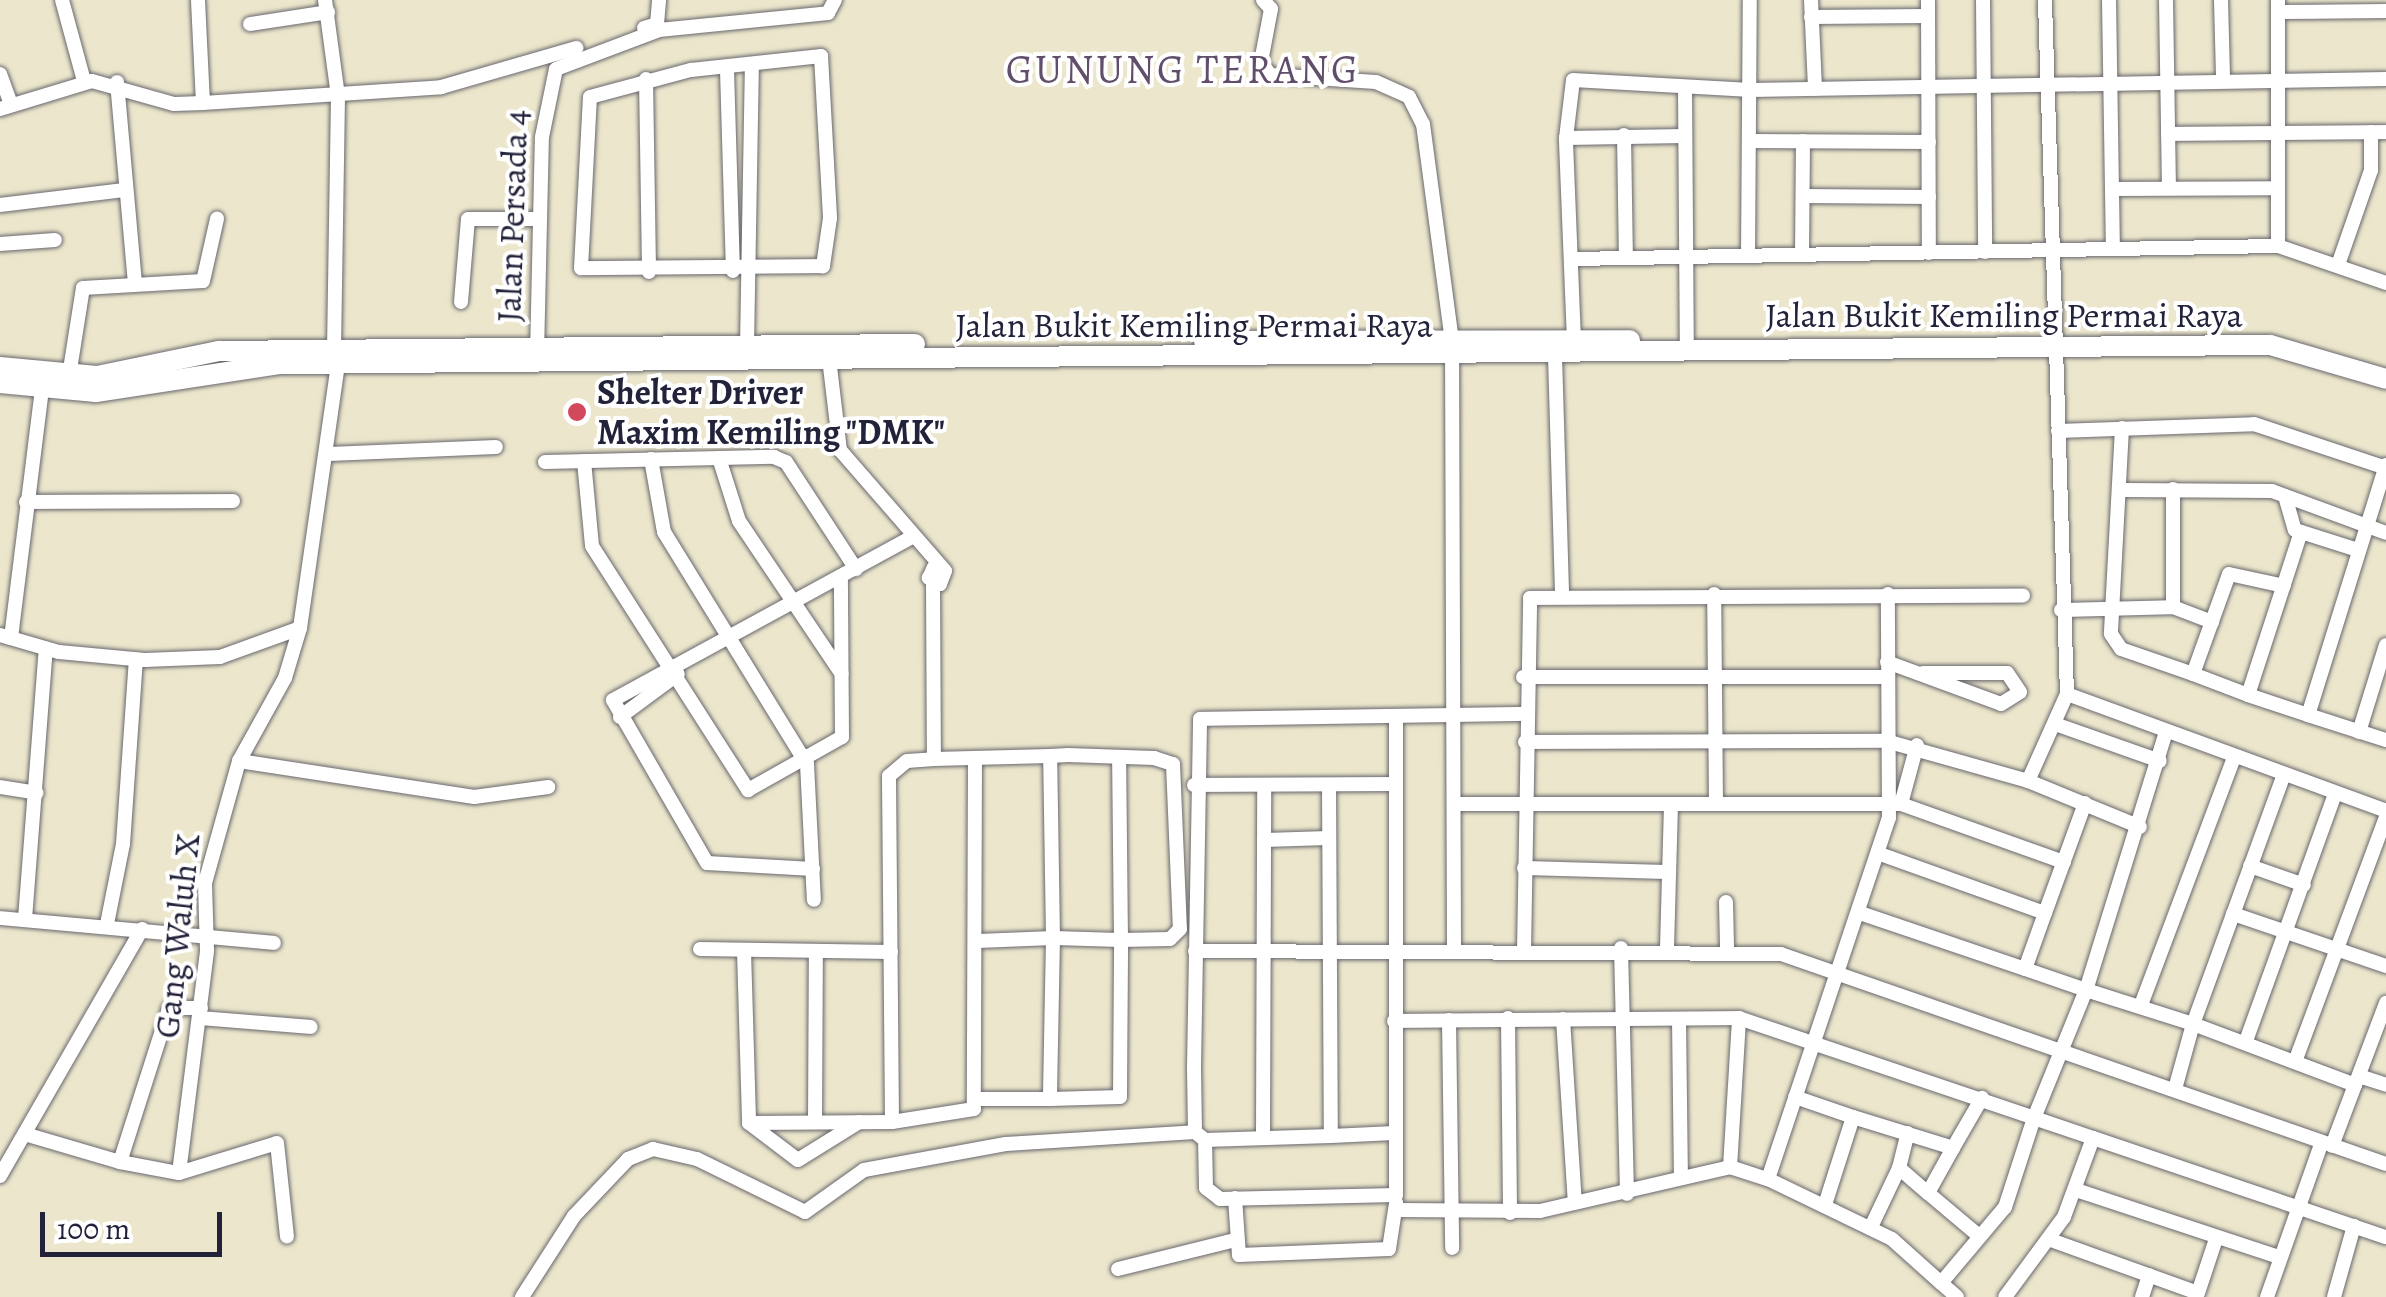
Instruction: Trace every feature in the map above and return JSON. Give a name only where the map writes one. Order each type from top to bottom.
[{"type":"street","points":[[62,0],[84,81]]},
{"type":"street","points":[[198,0],[203,103]]},
{"type":"street","points":[[0,74],[6,107],[84,81],[116,82],[174,104],[441,87],[657,24],[659,0]]},
{"type":"street","name":"Jalan Persada 4","points":[[538,357],[539,220],[548,90],[560,64],[659,30],[828,13],[835,0]]},
{"type":"street","points":[[1264,0],[1271,9],[1261,62],[1270,75],[1322,72],[1409,98],[1439,215],[1452,350],[1457,716],[1454,948]]},
{"type":"street","points":[[1748,256],[1750,0]]},
{"type":"street","points":[[1811,0],[1815,90]]},
{"type":"street","points":[[1928,0],[1928,253]]},
{"type":"street","points":[[1982,0],[1985,252]]},
{"type":"street","points":[[2028,781],[2066,694],[2058,431],[2046,251],[2045,0]]},
{"type":"street","points":[[2109,0],[2114,83],[2112,250]]},
{"type":"street","points":[[2166,0],[2169,186]]},
{"type":"street","points":[[2222,0],[2223,77]]},
{"type":"street","points":[[250,24],[326,6]]},
{"type":"street","name":"Gang Waluh X","points":[[179,1174],[201,1013],[206,883],[239,761],[285,678],[300,628],[329,454],[336,356],[338,96],[326,6]]},
{"type":"street","points":[[2278,246],[2278,6],[2386,11]]},
{"type":"street","points":[[1810,17],[1928,16]]},
{"type":"street","points":[[826,63],[830,218],[824,266],[741,272],[581,268],[588,103],[646,79],[726,70],[826,63]]},
{"type":"street","points":[[741,272],[752,167],[752,67]]},
{"type":"street","points":[[726,70],[747,346]]},
{"type":"street","points":[[1574,341],[1566,138],[1574,80],[1685,88],[1815,90],[2166,83],[2223,77],[2386,79]]},
{"type":"street","points":[[646,79],[648,272]]},
{"type":"street","points":[[116,82],[135,282]]},
{"type":"street","points":[[1685,88],[1687,345]]},
{"type":"street","points":[[2168,134],[2379,132],[2371,170],[2338,266]]},
{"type":"street","points":[[1624,135],[1626,258]]},
{"type":"street","points":[[1566,138],[1685,136]]},
{"type":"street","points":[[1749,141],[1929,142]]},
{"type":"street","points":[[1802,255],[1803,141]]},
{"type":"street","points":[[733,168],[752,167]]},
{"type":"street","points":[[2112,189],[2278,188]]},
{"type":"street","points":[[0,205],[124,190]]},
{"type":"street","points":[[1803,196],[1929,197]]},
{"type":"street","points":[[461,302],[468,218],[539,220]]},
{"type":"street","points":[[69,376],[83,288],[202,281],[217,219]]},
{"type":"street","points":[[0,244],[55,240]]},
{"type":"street","points":[[1573,258],[2278,246],[2386,283]]},
{"type":"street","name":"Jalan Bukit Kemiling Permai Raya","points":[[2050,343],[2268,332],[2386,366]]},
{"type":"street","name":"Jalan Bukit Kemiling Permai Raya","points":[[1452,350],[1574,341],[1687,345],[2270,345],[2386,379]]},
{"type":"street","name":"Jalan Bukit Kemiling Permai Raya","points":[[0,367],[69,376],[163,372],[336,356],[1452,350],[1555,356],[1687,345]]},
{"type":"street","name":"Jalan Bukit Kemiling Permai Raya","points":[[538,357],[747,346],[828,351]]},
{"type":"street","points":[[828,351],[840,450],[910,538],[934,576],[934,759]]},
{"type":"street","points":[[1555,356],[1562,592]]},
{"type":"street","name":"Jalan Bukit Kemiling Permai Raya","points":[[0,382],[96,392],[163,372]]},
{"type":"street","points":[[42,388],[5,637],[46,649],[136,659],[220,657],[300,628]]},
{"type":"street","points":[[2058,431],[2254,424],[2386,467],[2308,716]]},
{"type":"street","points":[[2122,428],[2123,490],[2113,608],[2121,649],[2386,740]]},
{"type":"street","points":[[329,454],[496,447]]},
{"type":"street","points":[[545,462],[719,458],[786,462],[856,569]]},
{"type":"street","points":[[719,458],[739,522],[792,607],[842,674]]},
{"type":"street","points":[[651,460],[664,532],[807,764],[814,900]]},
{"type":"street","points":[[584,461],[592,546],[664,666],[678,674],[744,788],[807,764],[845,731],[841,578]]},
{"type":"street","points":[[2123,490],[2172,488],[2286,496],[2386,534]]},
{"type":"street","points":[[2172,488],[2174,607]]},
{"type":"street","points":[[2286,496],[2286,520],[2301,532],[2358,550]]},
{"type":"street","points":[[26,502],[233,501]]},
{"type":"street","points":[[2248,695],[2301,532]]},
{"type":"street","points":[[620,717],[678,674],[910,538]]},
{"type":"street","points":[[2193,674],[2232,572],[2284,586]]},
{"type":"street","points":[[1524,951],[1523,676],[1530,598],[1562,592],[2023,595]]},
{"type":"street","points":[[1714,594],[1716,804]]},
{"type":"street","points":[[1888,594],[1886,742],[1896,805]]},
{"type":"street","points":[[2061,610],[2174,607],[2212,622]]},
{"type":"street","points":[[2359,732],[2386,645]]},
{"type":"street","points":[[25,919],[46,649]]},
{"type":"street","points":[[107,924],[136,659]]},
{"type":"street","points":[[664,666],[616,694],[620,717],[707,863],[813,869]]},
{"type":"street","points":[[1523,676],[1714,677],[1886,670],[2007,674],[2020,692],[2008,705],[1923,673]]},
{"type":"street","points":[[2066,694],[2165,735],[2386,814],[2296,1058]]},
{"type":"street","points":[[1524,714],[1206,716],[1194,785],[1200,1136],[1208,1193],[1234,1198],[1396,1202],[1450,1213],[1510,1213],[1626,1194],[1681,1174],[1730,1166],[1871,1227],[1957,1297]]},
{"type":"street","points":[[1234,1198],[1232,1242],[1239,1255],[1389,1249],[1396,1202],[1390,784],[1396,716]]},
{"type":"street","points":[[2055,724],[2160,762]]},
{"type":"street","points":[[1941,1284],[2004,1208],[2034,1118],[2086,990],[2140,827],[2165,735]]},
{"type":"street","points":[[1525,742],[1917,745],[2028,781],[2140,827]]},
{"type":"street","points":[[1768,1180],[1917,745]]},
{"type":"street","points":[[1050,756],[1050,1099]]},
{"type":"street","points":[[976,1099],[1120,1097],[1119,757]]},
{"type":"street","points":[[892,1122],[889,776],[906,762],[934,759],[1119,757],[1176,767],[1180,914],[1174,938],[978,941]]},
{"type":"street","points":[[749,1124],[892,1122],[965,1116],[976,1099],[975,758]]},
{"type":"street","points":[[2141,1005],[2233,760]]},
{"type":"street","points":[[239,761],[474,797],[548,787]]},
{"type":"street","points":[[2175,1089],[2193,1024],[2283,777]]},
{"type":"street","points":[[1194,785],[1390,784]]},
{"type":"street","points":[[1263,1136],[1264,785]]},
{"type":"street","points":[[1329,786],[1334,953],[1331,1136]]},
{"type":"street","points":[[0,788],[37,793]]},
{"type":"street","points":[[2246,1041],[2336,794]]},
{"type":"street","points":[[2025,969],[2084,803]]},
{"type":"street","points":[[1456,804],[1671,808],[1716,804],[1896,805],[2064,862]]},
{"type":"street","points":[[1667,948],[1671,808]]},
{"type":"street","points":[[1264,840],[1330,838]]},
{"type":"street","points":[[1880,854],[2045,913]]},
{"type":"street","points":[[2250,866],[2304,885]]},
{"type":"street","points":[[1524,868],[1668,872]]},
{"type":"street","points":[[1726,902],[1726,947]]},
{"type":"street","points":[[1860,912],[2357,1080],[2386,1085]]},
{"type":"street","points":[[2233,914],[2386,966]]},
{"type":"street","points":[[0,918],[204,932],[274,943]]},
{"type":"street","points":[[0,1176],[28,1135],[142,929]]},
{"type":"street","points":[[1195,952],[1726,947],[1839,972],[2386,1164]]},
{"type":"street","points":[[1622,948],[1620,1018],[1626,1194]]},
{"type":"street","points":[[700,949],[891,952]]},
{"type":"street","points":[[744,951],[749,1124]]},
{"type":"street","points":[[815,1121],[816,952]]},
{"type":"street","points":[[2267,1297],[2294,1206],[2357,1080],[2386,1003]]},
{"type":"street","points":[[120,1162],[169,1008],[312,1027]]},
{"type":"street","points":[[1508,1018],[1510,1213]]},
{"type":"street","points":[[1394,1021],[1739,1018],[1816,1039],[2034,1118],[2386,1237]]},
{"type":"street","points":[[1730,1166],[1739,1018]]},
{"type":"street","points":[[1563,1019],[1575,1203]]},
{"type":"street","points":[[1680,1019],[1681,1174]]},
{"type":"street","points":[[1449,1020],[1452,1248]]},
{"type":"street","points":[[1795,1096],[1953,1148]]},
{"type":"street","points":[[1928,1192],[1982,1098]]},
{"type":"street","points":[[1825,1206],[1854,1117]]},
{"type":"street","points":[[749,1124],[798,1160],[859,1122]]},
{"type":"street","points":[[1871,1227],[1899,1168],[1908,1132]]},
{"type":"street","points":[[522,1297],[574,1216],[628,1159],[652,1148],[697,1159],[805,1212],[864,1170],[1006,1144],[1394,1133]]},
{"type":"street","points":[[28,1135],[120,1162],[179,1174],[277,1143],[287,1236]]},
{"type":"street","points":[[2006,1297],[2048,1239],[2076,1190],[2094,1138]]},
{"type":"street","points":[[1899,1168],[1979,1236]]},
{"type":"street","points":[[2076,1190],[2280,1258]]},
{"type":"street","points":[[2334,1297],[2354,1226]]},
{"type":"street","points":[[2048,1239],[2198,1295],[2216,1239]]},
{"type":"street","points":[[1118,1269],[1232,1242]]},
{"type":"street","points":[[2142,1297],[2149,1274]]},
{"type":"place","name":"Shelter Driver Maxim Kemiling \"DMK\"","points":[[577,412]]},
{"type":"district","name":"GUNUNG TERANG","points":[[1183,70]]}]
